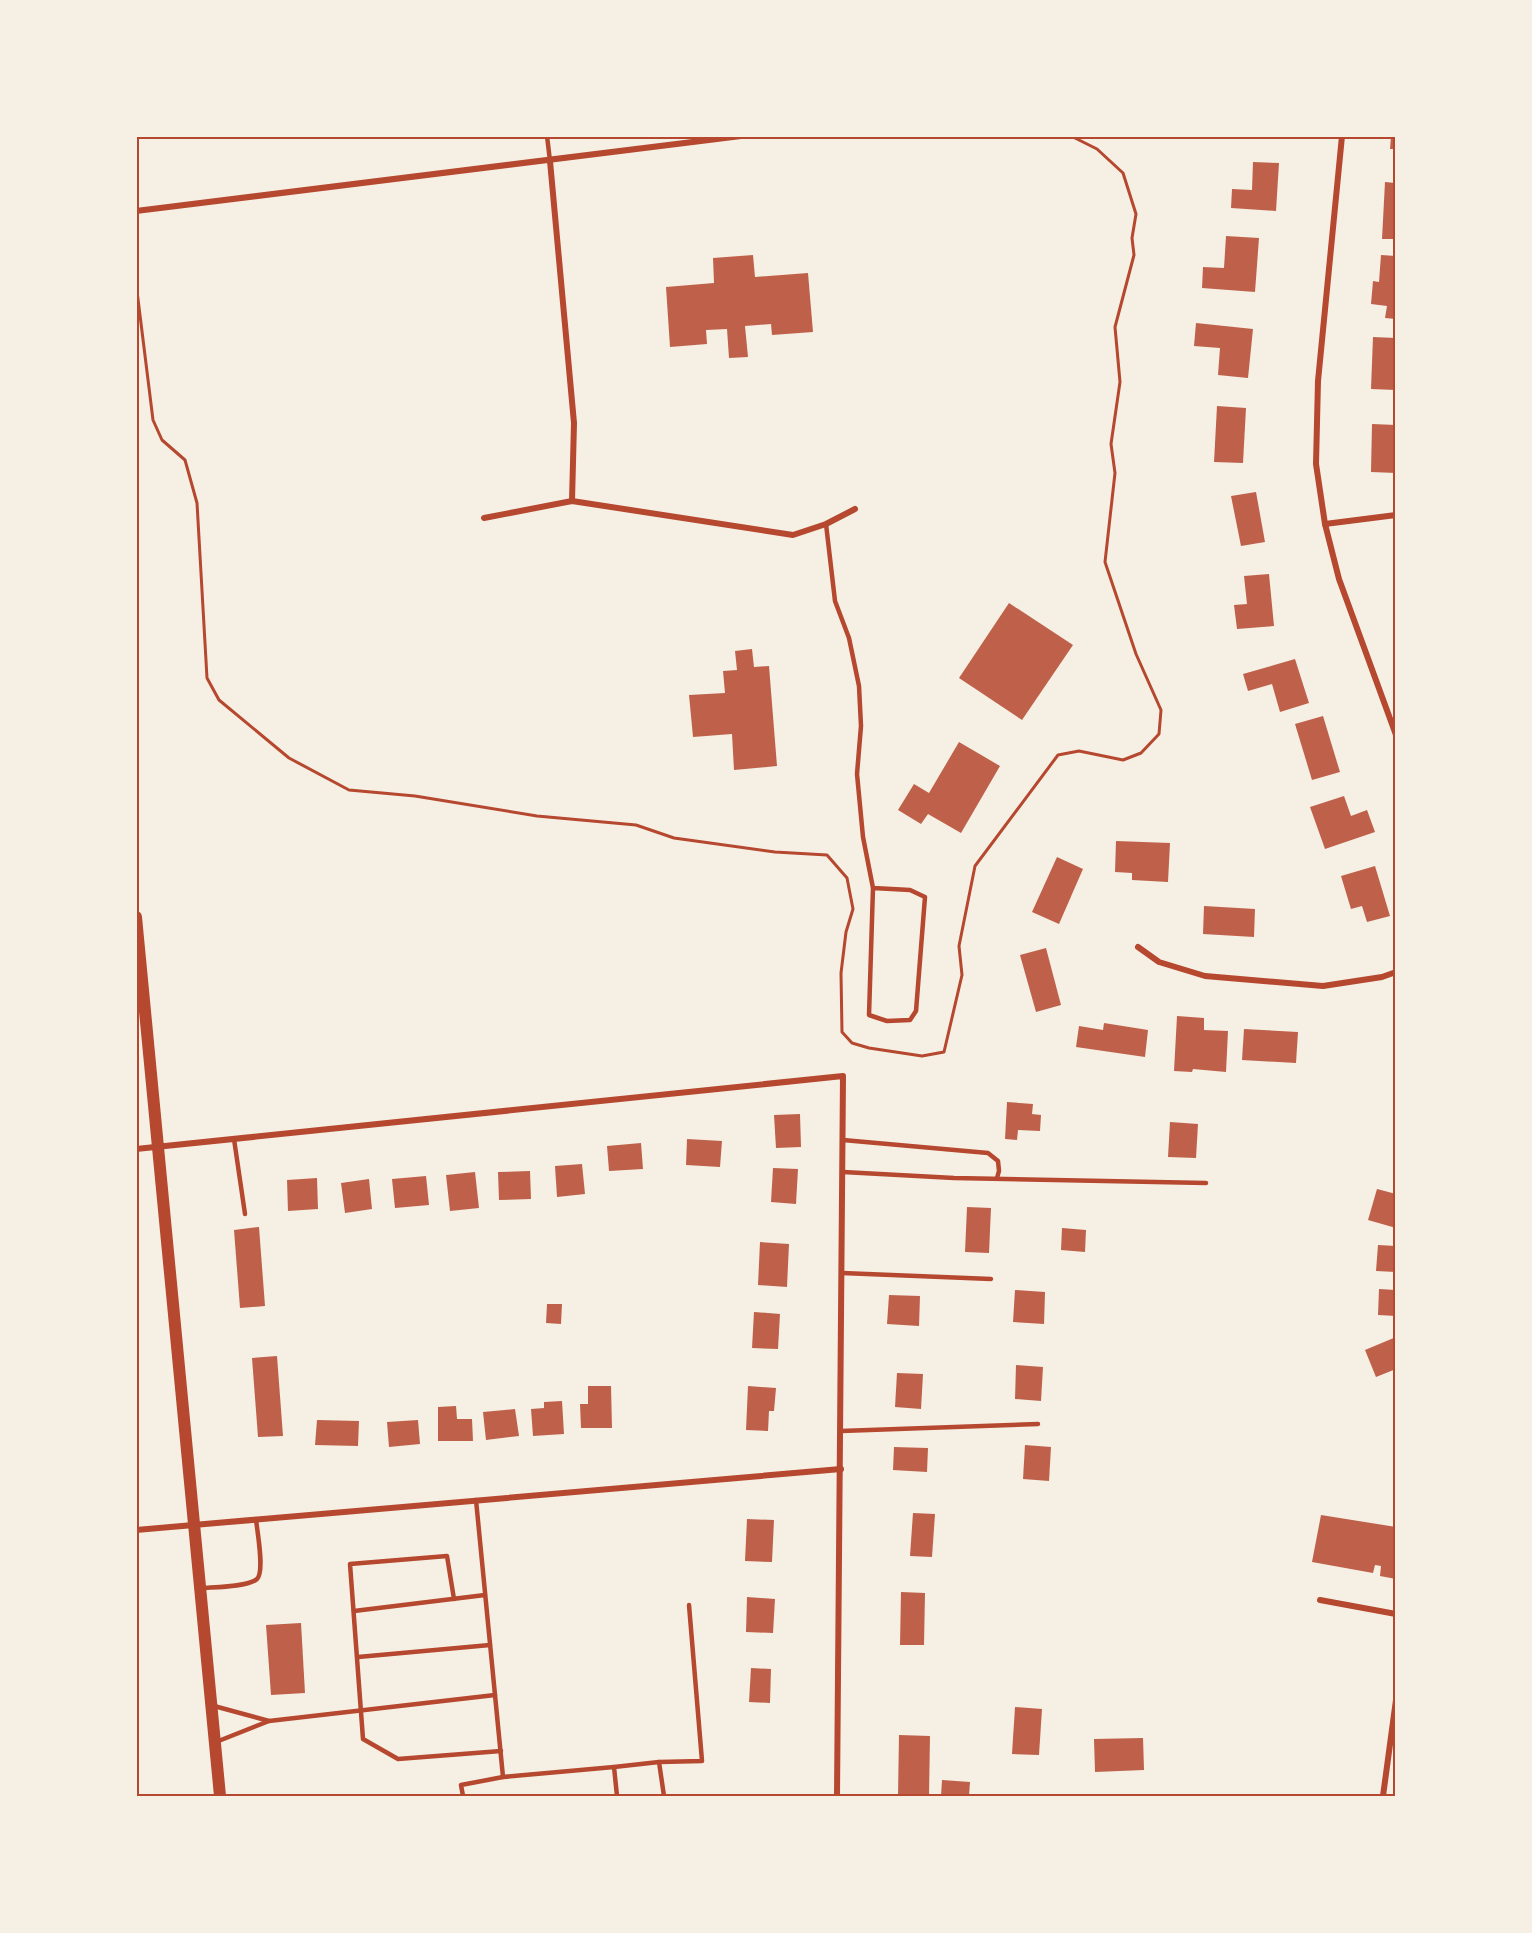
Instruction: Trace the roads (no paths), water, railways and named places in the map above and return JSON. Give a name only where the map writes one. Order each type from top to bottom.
[{"type":"main road","points":[[136,917],[220,1797]]},
{"type":"street","points":[[136,211],[741,136]]},
{"type":"street","points":[[1342,136],[1318,381],[1316,464],[1325,524],[1339,579],[1395,735]]},
{"type":"street","points":[[550,161],[574,423],[572,501]]},
{"type":"street","points":[[484,518],[572,501],[793,535],[826,524],[855,509]]},
{"type":"street","points":[[1325,524],[1395,515]]},
{"type":"street","points":[[1138,947],[1159,962],[1205,976],[1323,986],[1382,977],[1395,972]]},
{"type":"street","points":[[136,1149],[843,1076],[837,1797]]},
{"type":"street","points":[[136,1530],[841,1468]]},
{"type":"street","points":[[1320,1600],[1395,1614]]},
{"type":"street","points":[[1383,1797],[1395,1700]]},
{"type":"lane","points":[[547,136],[550,161]]},
{"type":"lane","points":[[826,524],[835,600],[849,638],[859,686],[861,726],[857,774],[863,837],[873,888],[869,1015],[886,1021],[910,1020],[916,1011],[924,897],[910,890],[873,888]]},
{"type":"lane","points":[[234,1139],[245,1214]]},
{"type":"lane","points":[[843,1140],[988,1154],[998,1161],[997,1178]]},
{"type":"lane","points":[[843,1172],[1206,1183]]},
{"type":"lane","points":[[842,1273],[990,1278]]},
{"type":"lane","points":[[841,1431],[1038,1424]]},
{"type":"lane","points":[[476,1500],[503,1777]]},
{"type":"lane","points":[[200,1588],[250,1583],[257,1578],[261,1569],[256,1519]]},
{"type":"lane","points":[[454,1599],[447,1556],[350,1564],[363,1739],[398,1759],[501,1751]]},
{"type":"lane","points":[[354,1611],[485,1595]]},
{"type":"lane","points":[[463,1797],[461,1785],[503,1777],[659,1762],[702,1761],[689,1605]]},
{"type":"lane","points":[[358,1657],[490,1645]]},
{"type":"lane","points":[[216,1742],[269,1721],[495,1695]]},
{"type":"lane","points":[[212,1706],[269,1721]]},
{"type":"lane","points":[[659,1762],[664,1797]]},
{"type":"lane","points":[[614,1767],[617,1797]]}]
